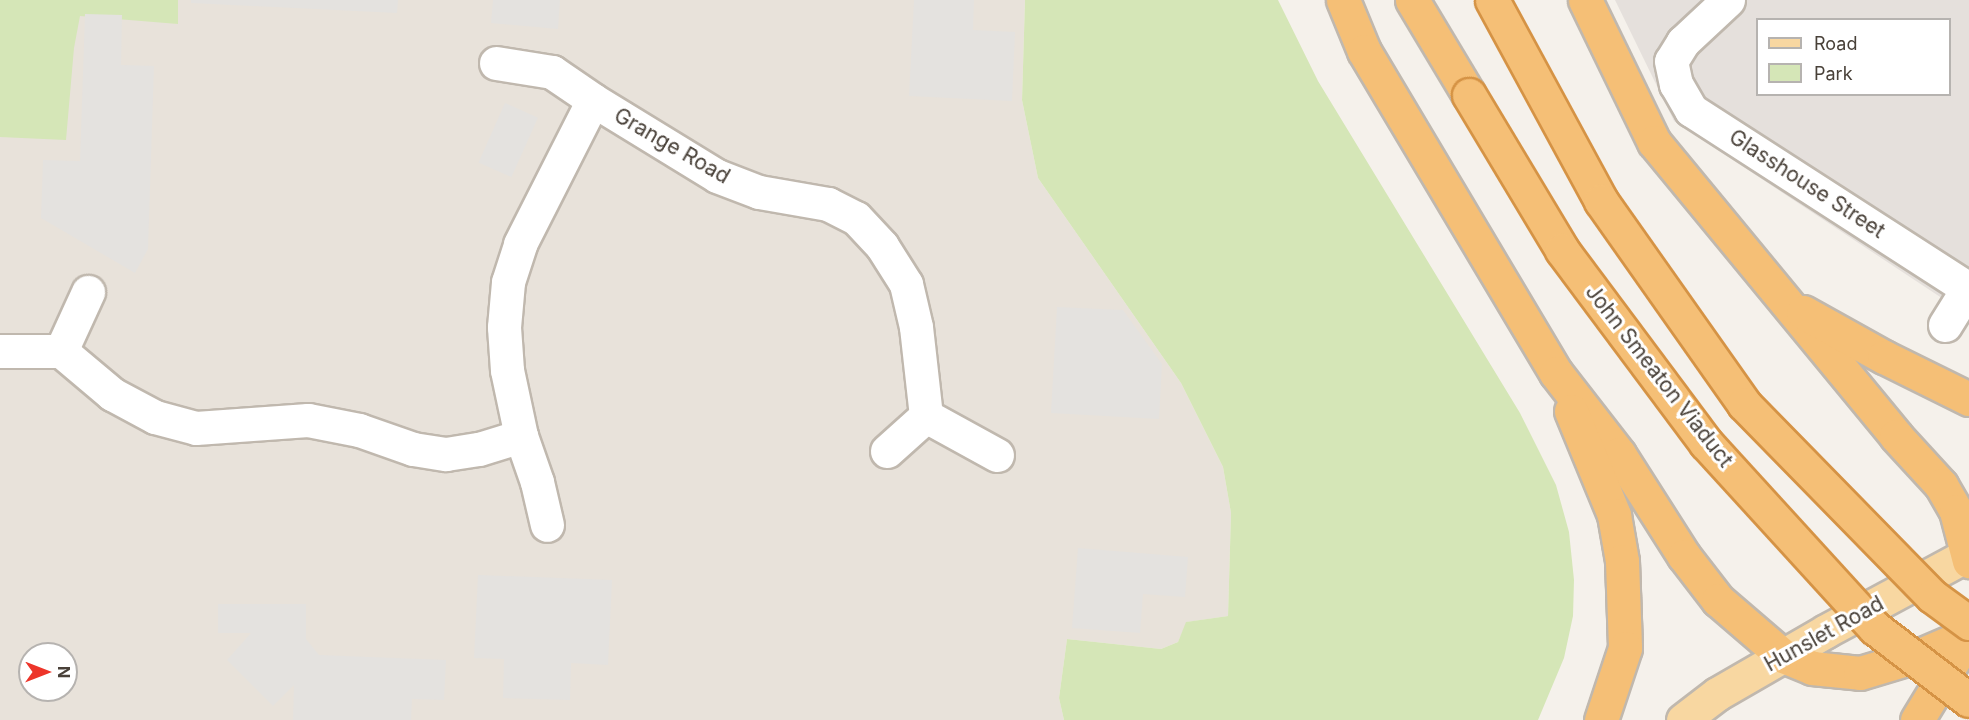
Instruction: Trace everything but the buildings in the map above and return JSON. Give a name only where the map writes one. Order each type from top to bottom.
[{"type":"highway","points":[[1343,0],[1364,51],[1556,373],[1619,454],[1684,556],[1718,600],[1783,656],[1812,668],[1860,673],[1923,654],[1969,634]]},
{"type":"highway","name":"John Smeaton Viaduct","points":[[1412,0],[1562,250],[1706,443],[1875,628],[1969,698]]},
{"type":"highway","points":[[1492,0],[1601,201],[1744,404],[1932,596],[1969,623]]},
{"type":"highway","points":[[1585,0],[1654,142],[1896,436],[1941,485],[1956,511],[1969,561]]},
{"type":"highway","points":[[1786,302],[1884,357],[1969,399]]},
{"type":"highway","points":[[1556,373],[1614,515],[1622,561],[1625,648],[1600,720]]},
{"type":"highway","points":[[1917,720],[1969,634]]},
{"type":"main road","name":"Hunslet Road","points":[[1683,720],[1717,694],[1969,555]]},
{"type":"main road","points":[[1922,720],[1969,698]]},
{"type":"street","name":"Glasshouse Street","points":[[1728,0],[1683,42],[1671,61],[1676,84],[1692,110],[1968,288],[1945,325]]},
{"type":"street","name":"Grange Road","points":[[496,63],[552,72],[593,100],[717,176],[759,192],[828,204],[856,218],[882,246],[906,284],[916,327],[926,416]]},
{"type":"street","name":"Grange Road","points":[[547,525],[537,482],[522,436],[507,370],[504,327],[508,282],[520,244],[593,100]]},
{"type":"street","points":[[62,351],[88,292]]},
{"type":"street","points":[[0,351],[62,351],[112,394],[155,417],[196,428],[308,420],[359,430],[413,449],[446,454],[479,449],[522,436]]},
{"type":"street","points":[[887,451],[926,416],[997,455]]},
{"type":"shaded area","points":[[0,0],[1025,0],[1022,100],[1038,178],[1181,383],[1223,467],[1231,513],[1228,616],[1187,622],[1178,642],[1161,649],[1067,639],[1059,698],[1064,720],[0,720]]},
{"type":"shaded area","points":[[191,0],[398,0],[397,13],[191,3]]},
{"type":"shaded area","points":[[493,0],[560,0],[558,29],[491,23]]},
{"type":"shaded area","points":[[914,0],[974,0],[973,30],[1015,32],[1012,101],[909,96]]},
{"type":"shaded area","points":[[1615,0],[1969,0],[1969,316],[1674,121]]},
{"type":"shaded area","points":[[85,14],[122,15],[121,65],[154,66],[148,249],[135,273],[41,218],[43,160],[80,161]]},
{"type":"shaded area","points":[[505,103],[538,118],[511,177],[479,162]]},
{"type":"shaded area","points":[[1057,307],[1123,310],[1162,364],[1159,419],[1051,413]]},
{"type":"shaded area","points":[[1078,548],[1188,557],[1185,597],[1143,594],[1140,633],[1072,628]]},
{"type":"shaded area","points":[[478,575],[612,580],[608,665],[571,663],[570,700],[503,698],[504,659],[474,658]]},
{"type":"shaded area","points":[[218,604],[306,604],[306,639],[319,655],[446,660],[444,700],[412,699],[411,720],[293,720],[294,685],[273,706],[227,660],[251,633],[218,633]]},
{"type":"green space","points":[[0,0],[178,0],[178,24],[80,16],[74,48],[66,140],[0,137]]},
{"type":"green space","points":[[1025,0],[1278,0],[1318,81],[1520,413],[1556,485],[1569,532],[1574,580],[1573,616],[1564,658],[1538,720],[1064,720],[1059,698],[1067,639],[1161,649],[1178,642],[1186,622],[1228,616],[1231,513],[1223,467],[1181,383],[1038,178],[1022,100]]}]
